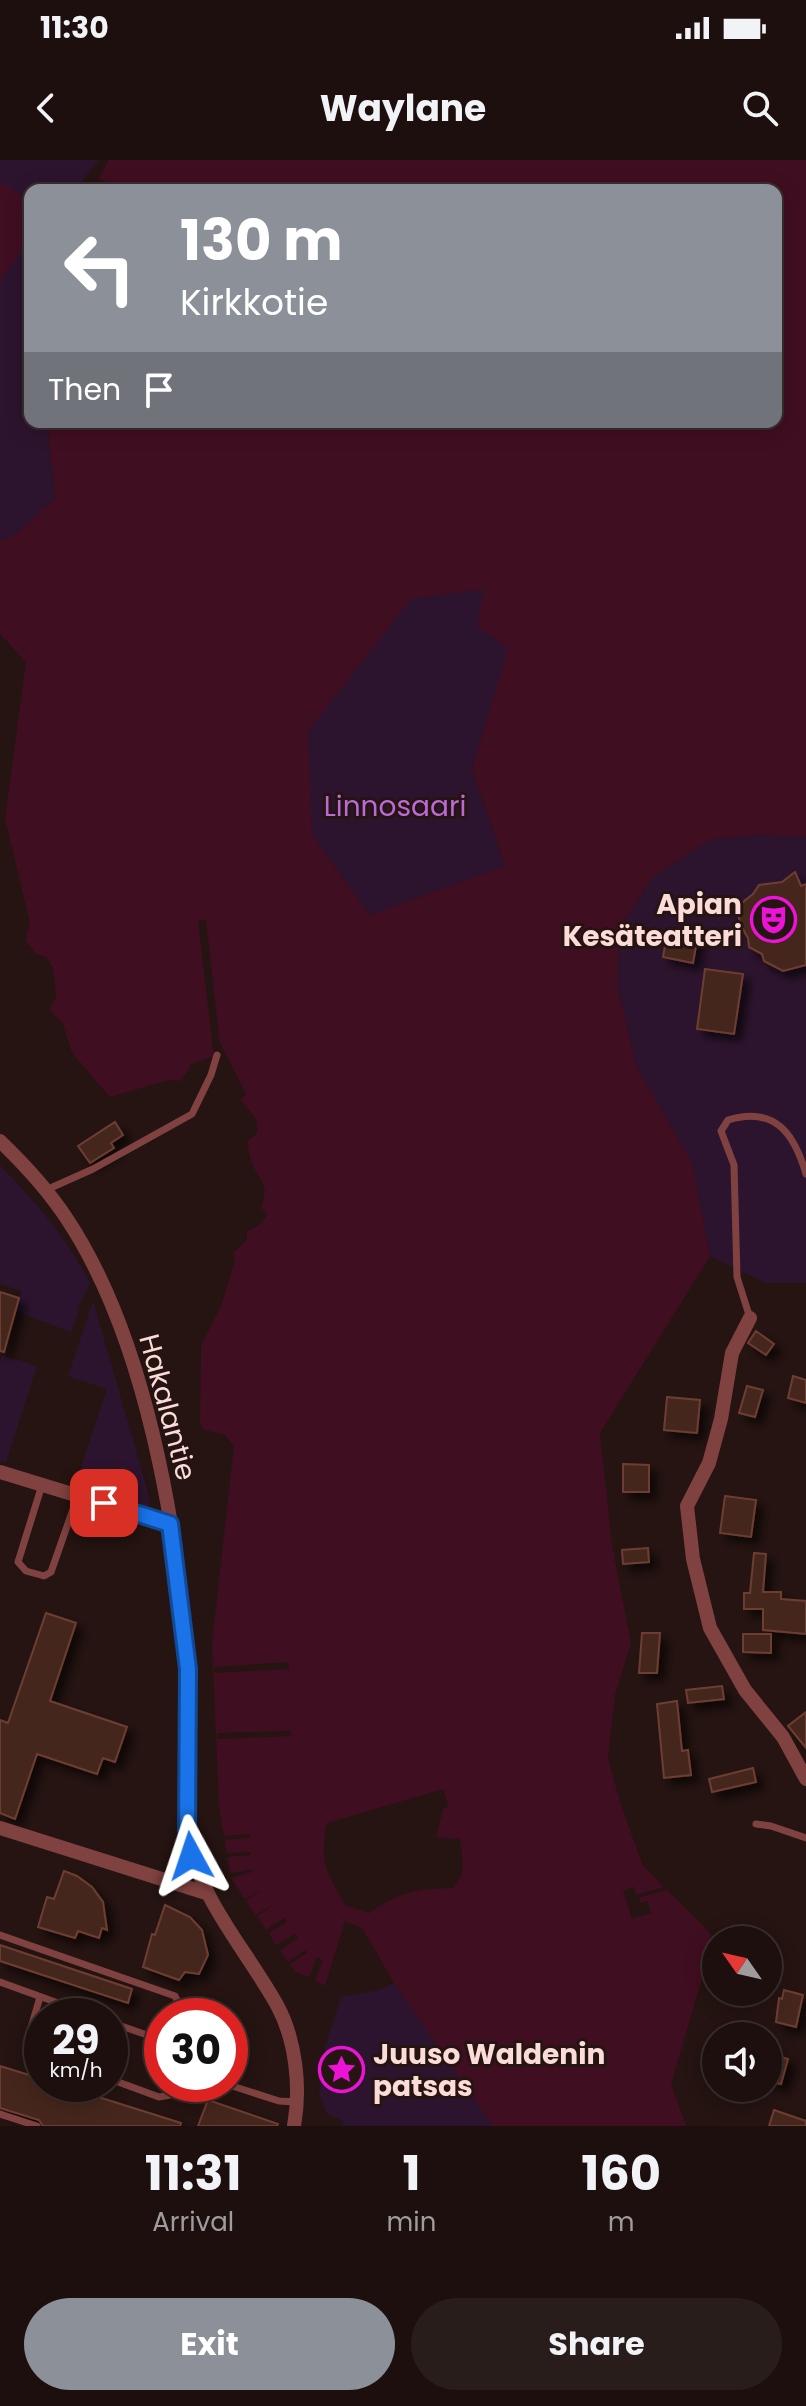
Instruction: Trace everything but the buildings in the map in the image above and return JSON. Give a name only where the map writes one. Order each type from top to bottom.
[{"type":"street","name":"Hakalantie","points":[[0,1141],[46,1190],[85,1249],[124,1335],[149,1420],[170,1524],[188,1669],[187,1831],[191,1856],[206,1893],[278,2008],[295,2065],[298,2102],[294,2126]]},
{"type":"street","points":[[750,1318],[732,1353],[721,1419],[709,1463],[687,1506],[693,1559],[710,1628],[745,1690],[783,1737],[806,1779]]},
{"type":"street","points":[[0,1472],[170,1524]]},
{"type":"street","points":[[0,1828],[206,1893]]},
{"type":"lane","points":[[46,1190],[93,1169],[192,1114],[217,1055]]},
{"type":"lane","points":[[750,1318],[737,1277],[734,1165],[721,1131],[728,1120],[754,1116],[766,1119],[785,1131],[799,1148],[806,1174]]},
{"type":"lane","points":[[42,1485],[18,1562],[26,1571],[44,1576],[51,1572],[78,1495]]},
{"type":"lane","points":[[756,1824],[806,1838]]},
{"type":"lane","points":[[0,1935],[176,1998]]},
{"type":"lane","points":[[0,1982],[43,1998]]},
{"type":"lane","points":[[248,2091],[279,2101],[298,2102]]},
{"type":"lane","points":[[0,2114],[37,2126]]},
{"type":"green space","points":[[0,160],[99,160],[82,181],[86,184],[24,184],[24,428],[48,428],[55,498],[15,535],[0,541]]},
{"type":"green space","name":"Linnosaari","points":[[485,589],[509,649],[472,769],[505,866],[370,915],[312,835],[307,731],[411,598]]},
{"type":"green space","points":[[754,835],[806,837],[806,1283],[765,1283],[710,1256],[693,1165],[636,1065],[618,988],[619,929],[653,877],[710,840]]},
{"type":"green space","points":[[0,1165],[50,1221],[90,1283],[71,1332],[15,1311],[22,1291],[0,1284]]},
{"type":"green space","points":[[93,1301],[150,1499],[149,1506],[139,1506],[75,1485],[107,1389],[68,1376]]},
{"type":"green space","points":[[2,1355],[37,1366],[6,1463],[0,1461]]},
{"type":"green space","points":[[394,1983],[493,2126],[342,2126],[343,2121],[327,2114],[319,2092],[325,2046],[341,1997],[378,1990]]},
{"type":"shaded area","points":[[109,160],[806,160],[806,837],[754,835],[710,840],[653,877],[619,929],[618,988],[636,1065],[693,1165],[710,1256],[600,1433],[612,1545],[631,1643],[615,1695],[608,1759],[643,1866],[703,1926],[702,1979],[671,2084],[686,2126],[493,2126],[394,1983],[362,1928],[345,1921],[325,1986],[305,1980],[293,1972],[231,1883],[219,1806],[212,1643],[234,1446],[224,1434],[204,1430],[200,1422],[201,1346],[221,1306],[235,1261],[233,1253],[247,1240],[247,1232],[268,1214],[261,1208],[264,1188],[251,1161],[247,1142],[258,1132],[256,1119],[240,1099],[246,1094],[219,1041],[212,1039],[214,1056],[191,1064],[179,1081],[169,1080],[110,1097],[72,1053],[62,1022],[51,1012],[50,1007],[56,997],[53,968],[46,957],[36,954],[25,940],[30,923],[5,818],[26,662],[0,634],[0,541],[15,535],[55,498],[48,428],[782,428],[782,184],[117,184],[98,179]],"holes":[[[484,589],[477,626],[508,649],[472,769],[505,866],[370,915],[312,835],[308,731],[411,599]],[[443,1789],[449,1807],[443,1809],[436,1837],[460,1839],[462,1852],[462,1871],[453,1888],[409,1893],[369,1913],[345,1905],[324,1858],[327,1823]]]},
{"type":"shaded area","points":[[0,183],[14,190],[24,201],[24,245],[0,281]]},
{"type":"pier","points":[[206,920],[221,1053],[216,1045],[217,1054],[214,1056],[198,921]]},
{"type":"pier","points":[[289,1662],[289,1669],[214,1673],[214,1667]]},
{"type":"pier","points":[[291,1731],[291,1736],[217,1739],[217,1733]]},
{"type":"pier","points":[[219,1828],[223,1828],[224,1836],[249,1834],[250,1838],[225,1840],[227,1853],[250,1852],[250,1855],[228,1857],[230,1873],[252,1869],[252,1872],[231,1878],[245,1899],[263,1889],[246,1901],[255,1915],[274,1905],[257,1916],[266,1930],[284,1918],[287,1922],[269,1933],[276,1945],[295,1934],[298,1938],[280,1950],[288,1962],[305,1950],[307,1953],[290,1964],[295,1972],[309,1977],[317,1957],[323,1960],[315,1981],[324,1985],[322,1989],[290,1975],[227,1880]]},
{"type":"pier","points":[[634,1887],[636,1895],[664,1887],[666,1890],[639,1898],[640,1903],[648,1901],[651,1913],[632,1919],[623,1890]]},
{"type":"place","name":"Apian Kesäteatteri","points":[[773,920]]},
{"type":"place","name":"Juuso Waldenin patsas","points":[[342,2070]]},
{"type":"route","points":[[104,1503],[170,1524],[188,1669],[187,1831],[191,1856]]}]
